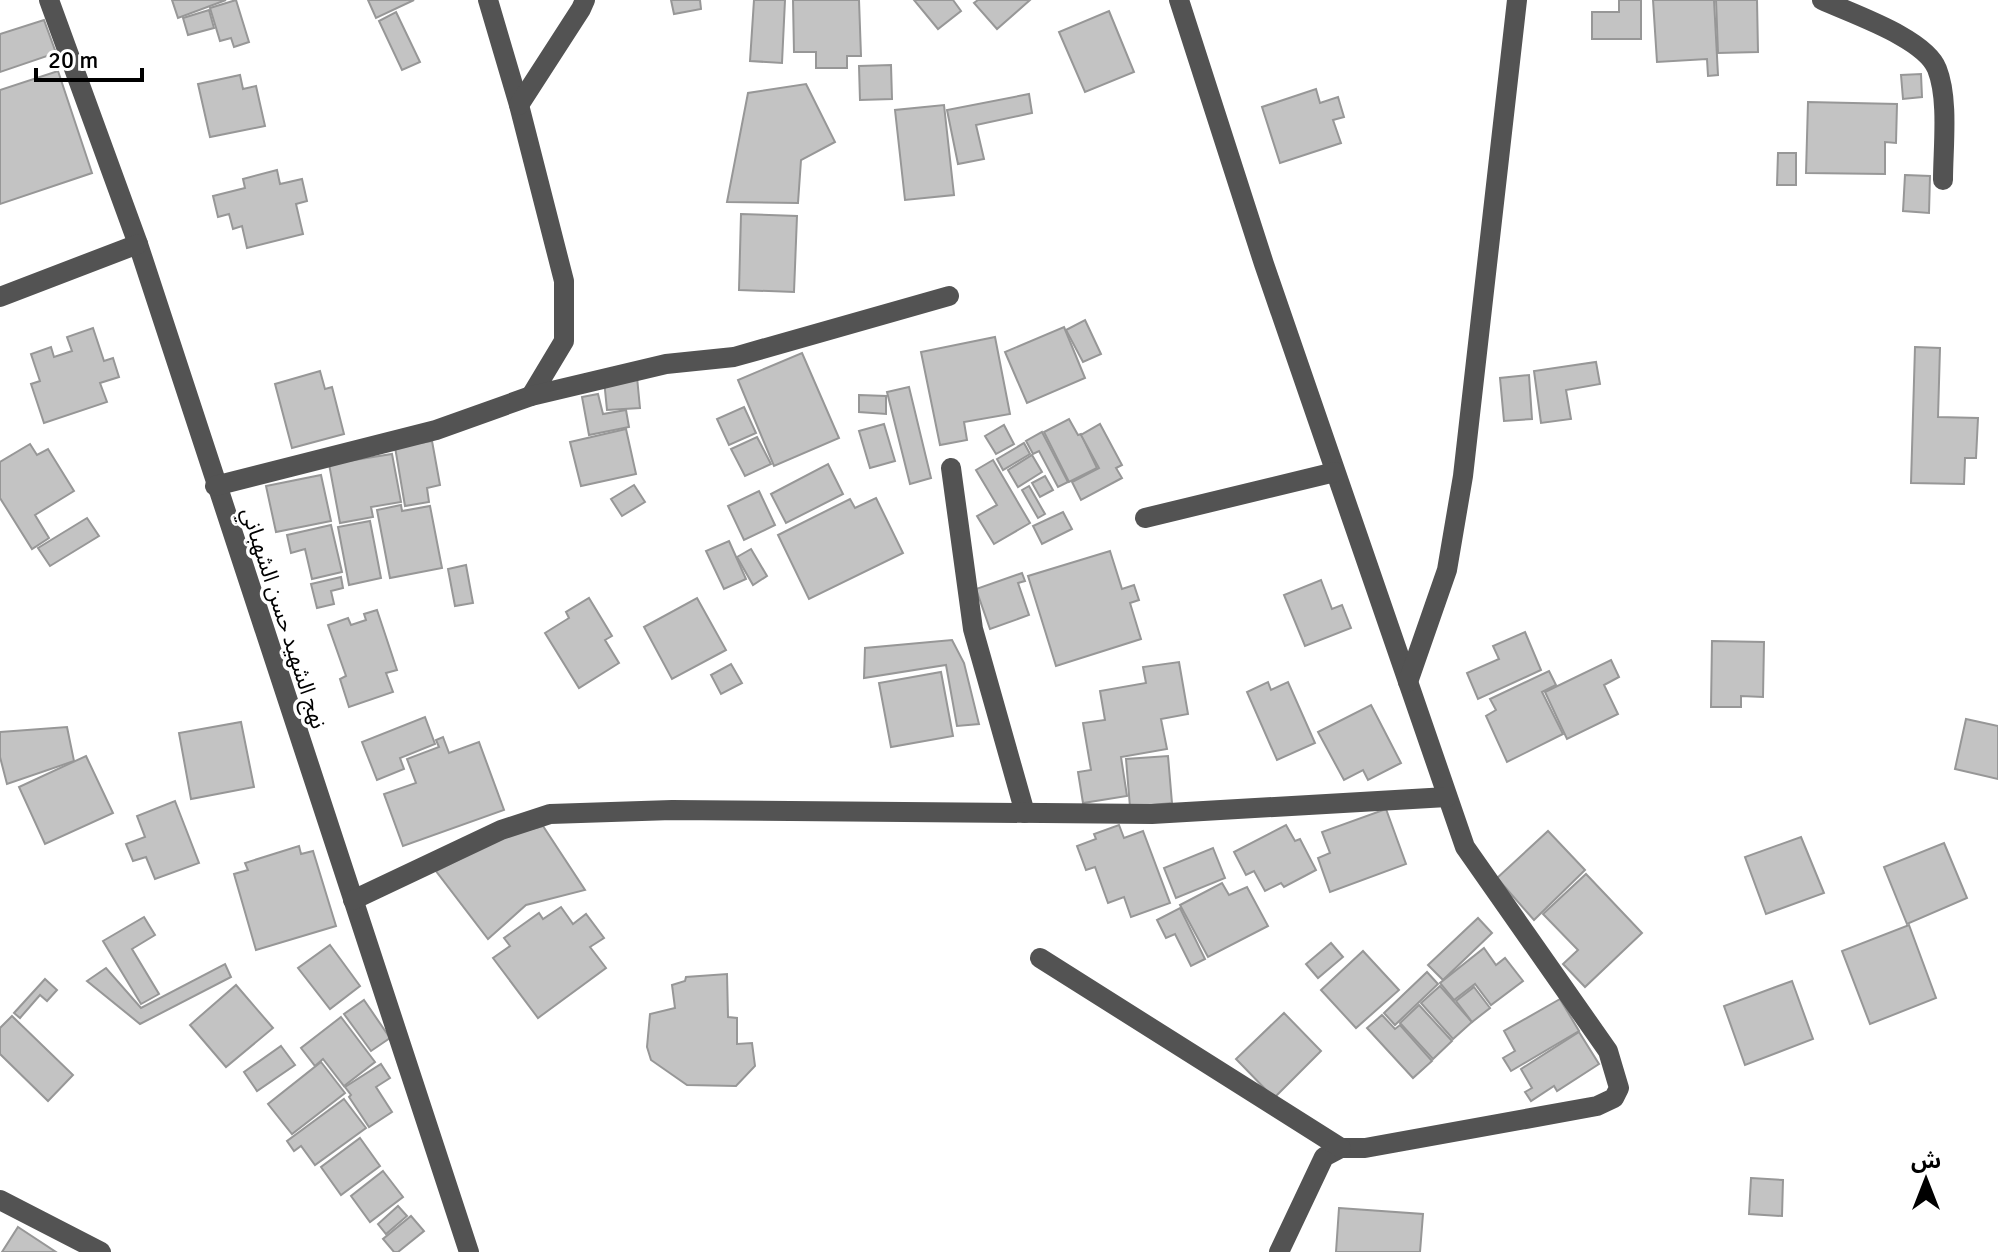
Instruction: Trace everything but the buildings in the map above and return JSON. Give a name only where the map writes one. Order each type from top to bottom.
[{"type":"street","name":"نهج الشهيد حسن الشهباني","points":[[49,0],[138,244],[469,1252]]},
{"type":"street","points":[[488,0],[519,105],[564,281],[564,341],[531,396]]},
{"type":"street","points":[[519,105],[585,0]]},
{"type":"street","points":[[1179,0],[1264,264],[1465,847],[1608,1051],[1619,1088],[1614,1098],[1597,1106],[1365,1148],[1341,1148],[1324,1157],[1279,1252]]},
{"type":"street","points":[[1408,682],[1447,570],[1463,476],[1517,0]]},
{"type":"street","points":[[1822,0],[1912,40],[1936,66],[1943,90],[1943,180]]},
{"type":"street","points":[[0,297],[138,244]]},
{"type":"street","points":[[215,486],[436,430],[531,396],[666,364],[734,357],[949,296]]},
{"type":"street","points":[[951,468],[973,629],[1025,813]]},
{"type":"street","points":[[1145,518],[1335,472]]},
{"type":"street","points":[[353,900],[501,830],[550,814],[672,810],[1152,814],[1447,797]]},
{"type":"street","points":[[1040,958],[1341,1148]]},
{"type":"street","points":[[0,1200],[101,1252]]}]
